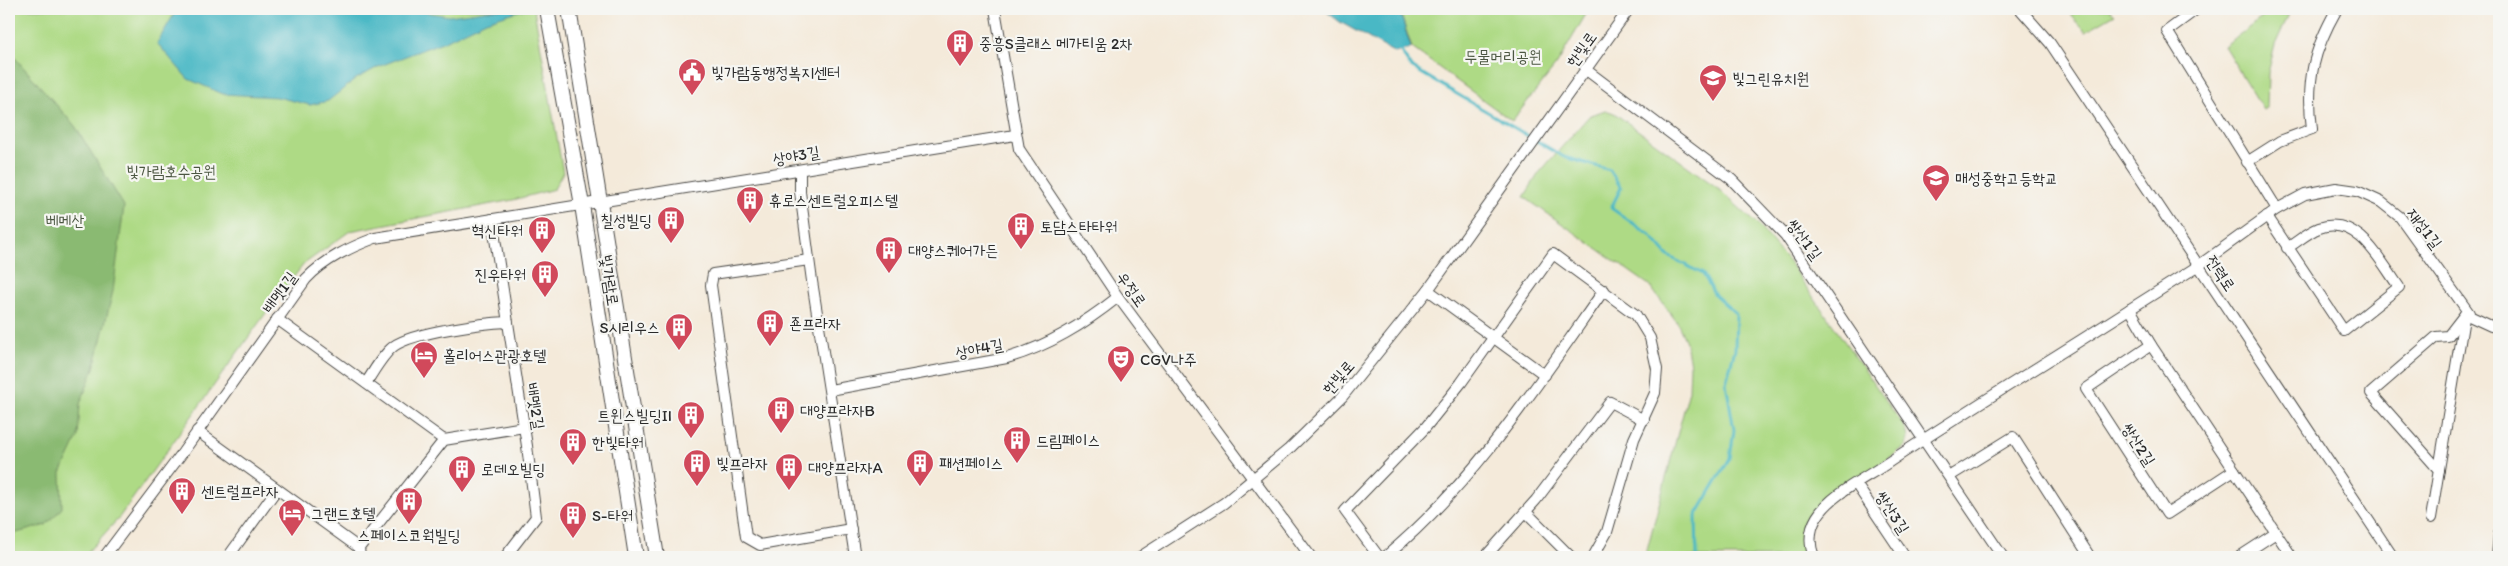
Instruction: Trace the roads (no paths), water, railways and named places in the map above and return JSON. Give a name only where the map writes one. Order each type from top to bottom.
[{"type":"main road","name":"빛가람로","points":[[547,9],[582,205],[636,557]]},
{"type":"main road","name":"빛가람로","points":[[569,9],[657,557]]},
{"type":"street","name":"우정로","points":[[995,9],[1015,135],[1019,149],[1118,297],[1311,557]]},
{"type":"street","name":"한빛로","points":[[1140,557],[1196,524],[1289,450],[1342,397],[1428,290],[1629,9]]},
{"type":"street","name":"전력로","points":[[2020,9],[2050,43],[2393,557]]},
{"type":"street","points":[[2197,9],[2167,31],[2277,209]]},
{"type":"street","points":[[2247,162],[2280,142],[2312,129],[2311,70],[2319,47],[2337,9]]},
{"type":"street","name":"쌍산1길","points":[[1585,69],[1707,160],[1768,215],[1801,257],[2003,557]]},
{"type":"street","name":"상야3길","points":[[582,205],[1015,135]]},
{"type":"street","points":[[800,170],[800,192],[809,260],[855,557]]},
{"type":"street","name":"재성1길","points":[[2130,308],[2198,266],[2277,209],[2304,194],[2336,188],[2357,191],[2381,202],[2400,217],[2469,313],[2465,314]]},
{"type":"street","name":"배멧1길","points":[[104,557],[306,279],[318,267],[360,243],[375,238],[582,205]]},
{"type":"street","points":[[2267,216],[2287,248],[2344,331],[2399,287],[2364,240],[2348,228],[2330,226],[2319,228],[2287,248]]},
{"type":"street","name":"배멧2길","points":[[492,220],[536,517],[505,557]]},
{"type":"street","points":[[1379,557],[1345,511],[1425,428],[1494,338],[1553,254],[1636,315],[1650,338],[1655,353],[1658,380],[1655,393],[1634,439],[1607,532],[1593,557]]},
{"type":"street","points":[[809,260],[713,274],[711,286],[746,537],[760,545],[851,529]]},
{"type":"street","points":[[1428,290],[1545,374]]},
{"type":"street","points":[[1385,557],[1422,524],[1461,483],[1545,374],[1604,290]]},
{"type":"street","name":"상야4길","points":[[830,390],[1007,358],[1032,351],[1067,333],[1118,297]]},
{"type":"street","points":[[1924,438],[2130,308],[2151,345],[2292,557]]},
{"type":"street","points":[[2465,314],[2490,326],[2499,327]]},
{"type":"street","points":[[2446,337],[2456,328],[2465,314]]},
{"type":"street","points":[[2431,518],[2465,314]]},
{"type":"street","points":[[277,319],[444,440]]},
{"type":"street","points":[[366,383],[388,352],[402,342],[488,323],[508,322]]},
{"type":"street","points":[[2439,470],[2371,393],[2436,337],[2446,337],[2460,349]]},
{"type":"street","name":"쌍산2길","points":[[2151,345],[2086,389],[2167,514],[2234,470]]},
{"type":"street","points":[[1486,557],[1526,512],[1610,402],[1644,420]]},
{"type":"street","points":[[197,431],[278,489],[360,553],[444,440],[524,427]]},
{"type":"street","points":[[1950,476],[2013,437],[2090,557]]},
{"type":"street","name":"쌍산3길","points":[[1814,557],[1810,545],[1811,532],[1817,517],[1831,501],[1924,438]]},
{"type":"street","name":"쌍산3길","points":[[1856,484],[1905,557]]},
{"type":"street","points":[[228,557],[278,489]]},
{"type":"street","points":[[1526,512],[1571,557]]},
{"type":"street","points":[[2239,557],[2276,533]]},
{"type":"street","points":[[2497,557],[2499,534]]},
{"type":"water","points":[[174,9],[406,9],[449,16],[499,9],[525,9],[486,21],[445,41],[380,66],[356,79],[328,101],[310,105],[277,97],[223,94],[188,79],[157,43],[176,11]]},
{"type":"water","points":[[1323,9],[1399,9],[1411,48],[1395,53],[1340,22]]},
{"type":"waterway","points":[[1400,50],[1411,67],[1564,157],[1610,170],[1621,188],[1611,208],[1650,235],[1668,256],[1703,274],[1715,295],[1736,314],[1735,349],[1726,383],[1734,430],[1730,458],[1696,516],[1697,557]]},
{"type":"place","name":"중흥S클래스 메가티움 2차","points":[[960,67]]},
{"type":"place","name":"빛가람동행정복지센터","points":[[692,96]]},
{"type":"place","name":"빛그린유치원","points":[[1713,102]]},
{"type":"place","name":"매성중학고등학교","points":[[1936,202]]},
{"type":"place","name":"휴로스센트럴오피스텔","points":[[750,224]]},
{"type":"place","name":"칠성빌딩","points":[[671,244]]},
{"type":"place","name":"토담스타타워","points":[[1021,250]]},
{"type":"place","name":"혁신타워","points":[[542,254]]},
{"type":"place","name":"대양스퀘어가든","points":[[889,274]]},
{"type":"place","name":"진우타워","points":[[545,298]]},
{"type":"place","name":"죤프라자","points":[[770,347]]},
{"type":"place","name":"S시리우스","points":[[679,351]]},
{"type":"place","name":"홀리어스관광호텔","points":[[424,379]]},
{"type":"place","name":"CGV나주","points":[[1121,383]]},
{"type":"place","name":"대양프라자B","points":[[781,434]]},
{"type":"place","name":"트윈스빌딩II","points":[[691,439]]},
{"type":"place","name":"드림페이스","points":[[1017,464]]},
{"type":"place","name":"한빛타워","points":[[573,466]]},
{"type":"place","name":"빛프라자","points":[[697,487]]},
{"type":"place","name":"패션페이스","points":[[920,487]]},
{"type":"place","name":"대양프라자A","points":[[789,491]]},
{"type":"place","name":"로데오빌딩","points":[[462,493]]},
{"type":"place","name":"센트럴프라자","points":[[182,515]]},
{"type":"place","name":"스페이스코웍빌딩","points":[[409,525]]},
{"type":"place","name":"그랜드호텔","points":[[292,537]]},
{"type":"place","name":"S-타워","points":[[573,539]]},
{"type":"park label","name":"두물머리공원","points":[[1503,56]]},
{"type":"park label","name":"빛가람호수공원","points":[[171,171]]},
{"type":"park label","name":"베메산","points":[[65,220]]}]
